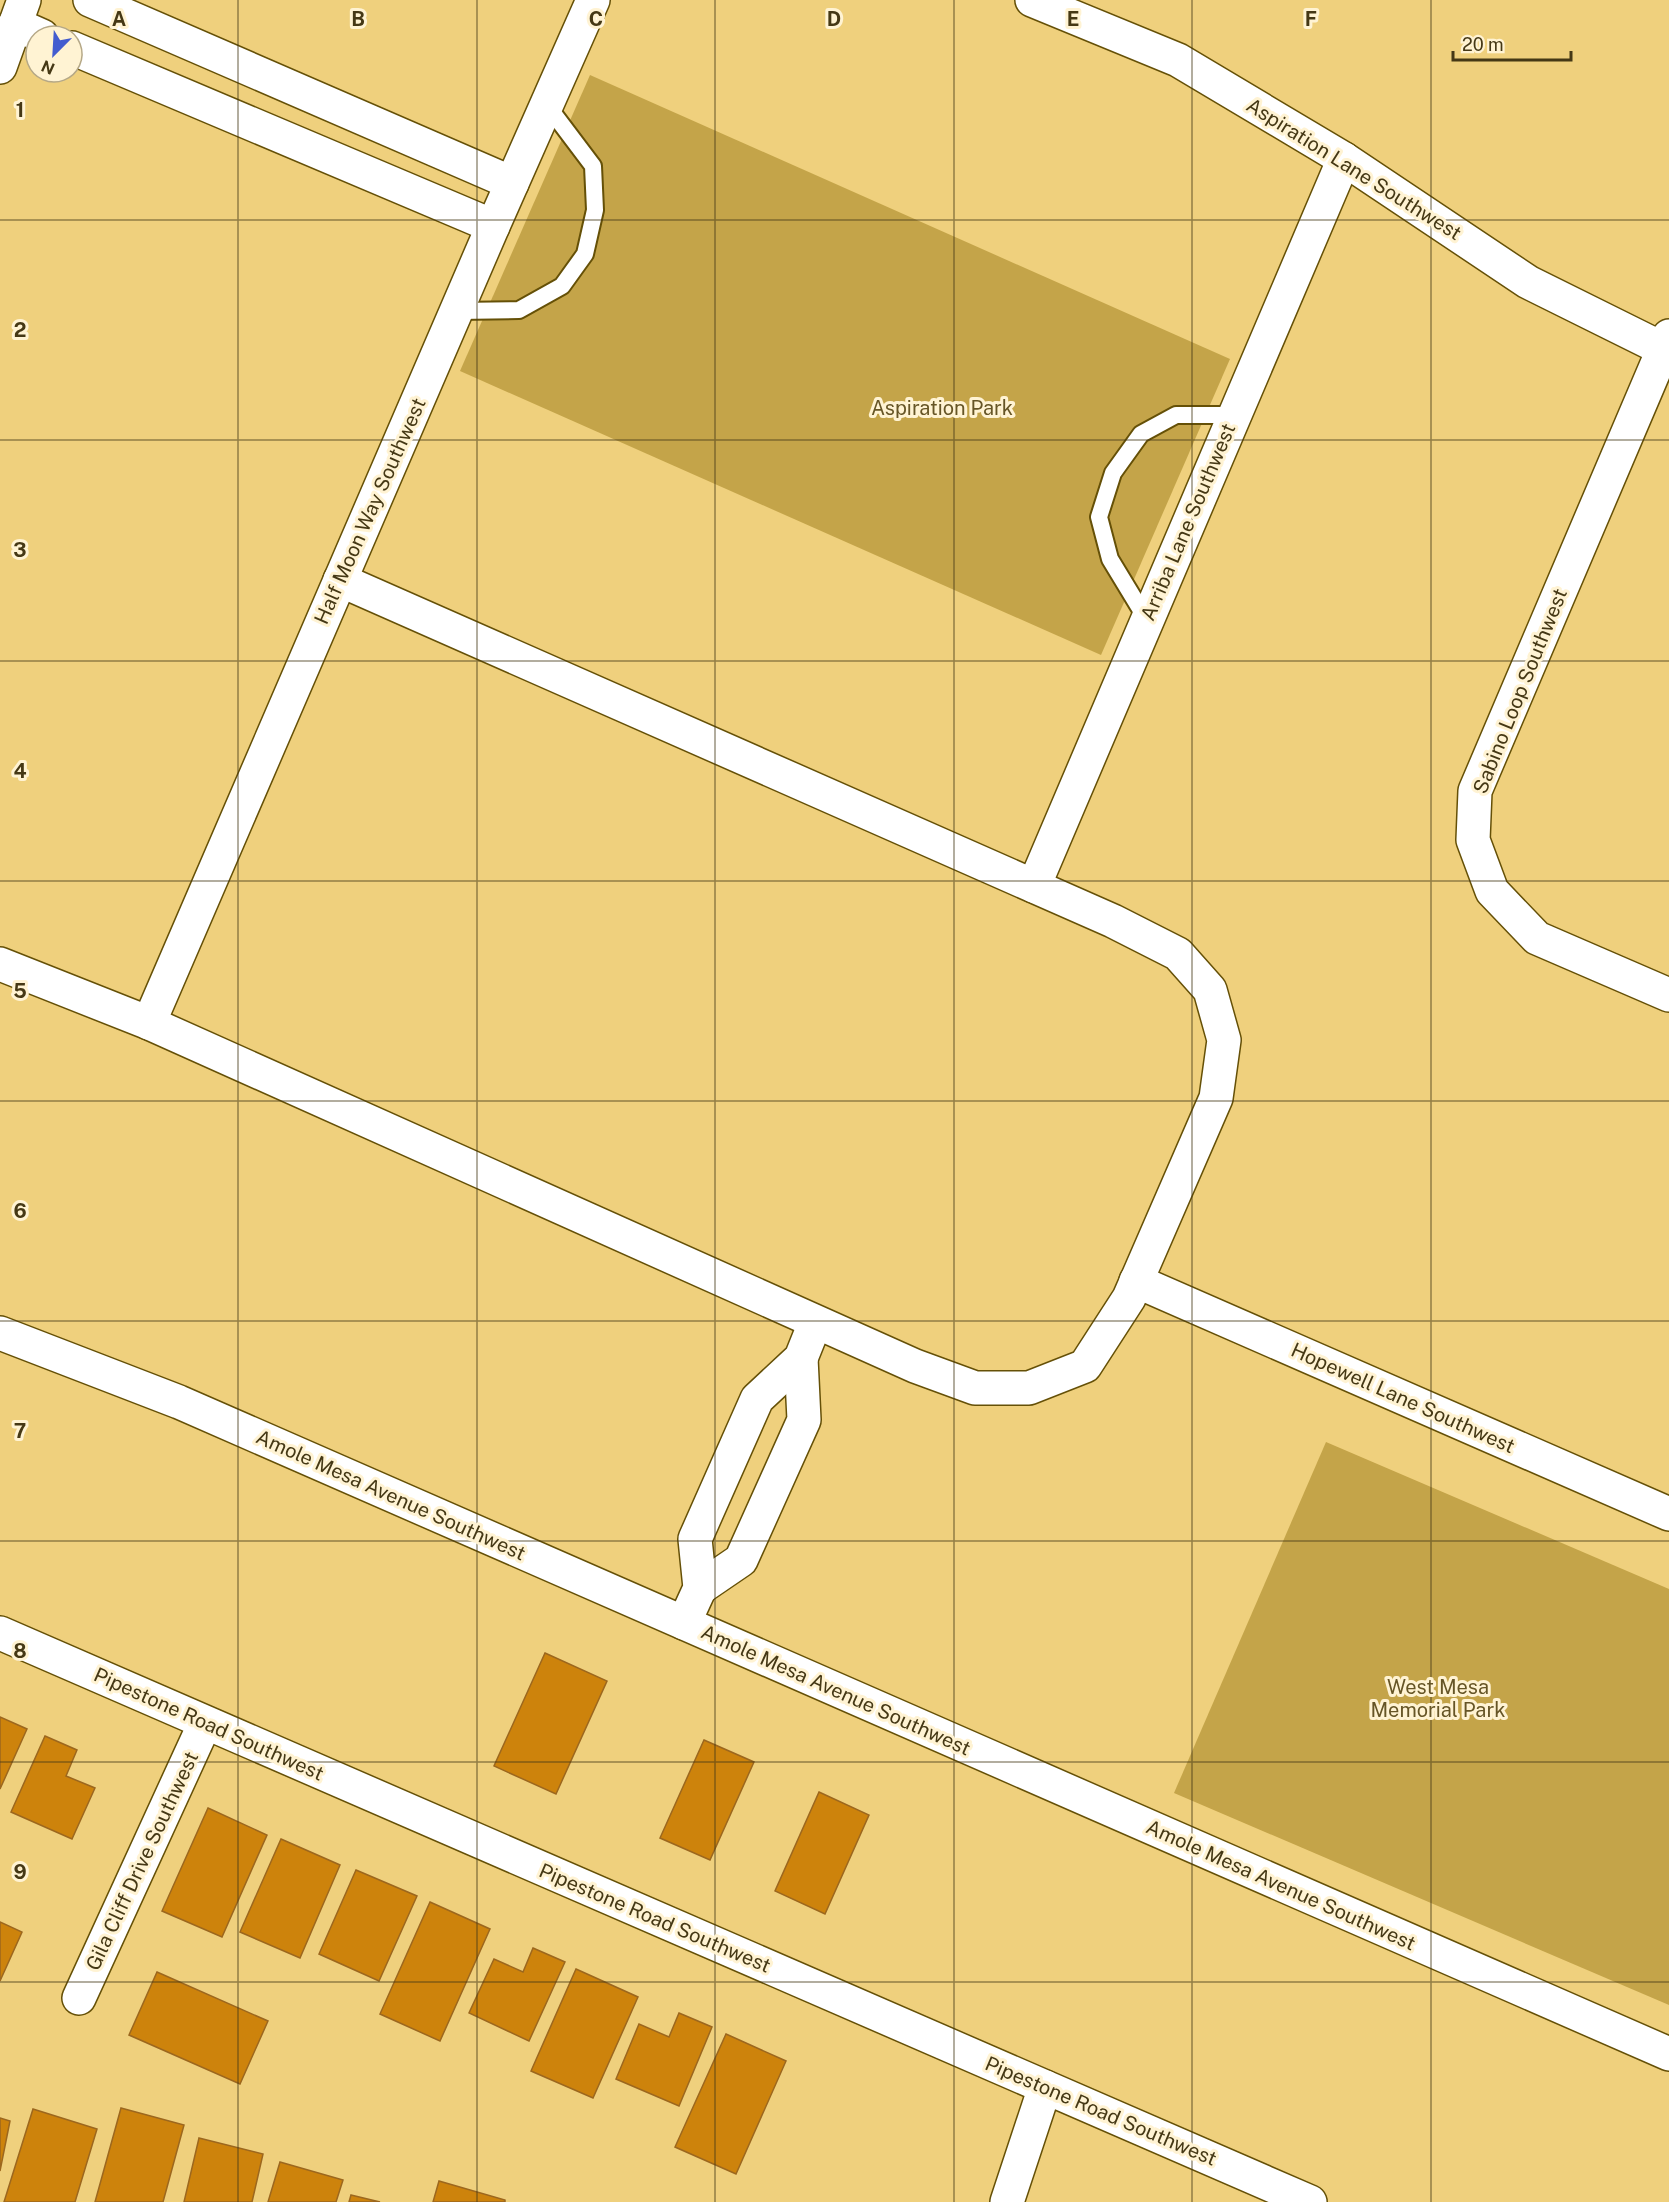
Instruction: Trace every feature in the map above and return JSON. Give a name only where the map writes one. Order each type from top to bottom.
[{"type":"street","points":[[90,0],[512,183]]},
{"type":"street","name":"Half Moon Way Southwest","points":[[149,1023],[593,0]]},
{"type":"street","name":"Aspiration Lane Southwest","points":[[1032,0],[1178,60],[1344,159],[1528,282],[1667,346]]},
{"type":"street","points":[[0,67],[25,13]]},
{"type":"street","points":[[84,53],[493,226]]},
{"type":"street","name":"Arriba Lane Southwest","points":[[1034,886],[1344,159]]},
{"type":"street","name":"Sabino Loop Southwest","points":[[1667,346],[1475,791],[1473,840],[1492,891],[1537,938],[1669,995]]},
{"type":"street","points":[[0,964],[149,1023],[915,1366],[975,1388],[1029,1388],[1084,1366],[1129,1298],[1216,1098],[1224,1040],[1210,990],[1178,954],[1113,921],[340,580]]},
{"type":"street","name":"Hopewell Lane Southwest","points":[[1136,1281],[1669,1514]]},
{"type":"street","points":[[700,1588],[741,1560],[804,1420],[801,1359],[815,1323]]},
{"type":"street","name":"Amole Mesa Avenue Southwest","points":[[0,1333],[179,1402],[1669,2054]]},
{"type":"street","points":[[684,1623],[700,1588],[695,1539],[757,1399],[801,1359]]},
{"type":"street","points":[[732,1456],[779,1476]]},
{"type":"street","name":"Pipestone Road Southwest","points":[[0,1633],[1310,2202]]},
{"type":"street","name":"Gila Cliff Drive Southwest","points":[[79,1998],[205,1722]]},
{"type":"street","points":[[1007,2202],[1045,2087]]},
{"type":"lane","points":[[457,311],[519,310],[562,286],[585,254],[595,210],[594,166],[547,105]]},
{"type":"lane","points":[[1147,620],[1110,559],[1099,517],[1113,473],[1141,434],[1176,415],[1234,415]]},
{"type":"green space","name":"Aspiration Park","points":[[590,75],[1230,359],[1101,655],[460,371]]},
{"type":"green space","name":"West Mesa Memorial Park","points":[[1326,1442],[1669,1589],[1669,2005],[1174,1793]]},
{"type":"building","points":[[545,1653],[607,1681],[556,1794],[494,1766]]},
{"type":"building","points":[[0,1717],[27,1729],[0,1789]]},
{"type":"building","points":[[45,1736],[77,1750],[66,1776],[95,1788],[72,1839],[11,1812]]},
{"type":"building","points":[[704,1740],[754,1762],[710,1860],[660,1838]]},
{"type":"building","points":[[819,1792],[869,1815],[825,1914],[775,1891]]},
{"type":"building","points":[[208,1808],[267,1835],[222,1937],[162,1911]]},
{"type":"building","points":[[281,1839],[340,1865],[300,1958],[240,1932]]},
{"type":"building","points":[[356,1870],[417,1896],[379,1981],[319,1954]]},
{"type":"building","points":[[430,1902],[490,1929],[440,2041],[380,2014]]},
{"type":"building","points":[[0,1922],[22,1932],[0,1981]]},
{"type":"building","points":[[533,1948],[565,1962],[529,2041],[469,2013],[494,1959],[523,1972]]},
{"type":"building","points":[[576,1969],[638,1997],[593,2098],[531,2071]]},
{"type":"building","points":[[157,1972],[268,2021],[240,2084],[129,2035]]},
{"type":"building","points":[[679,2013],[712,2027],[679,2106],[616,2079],[639,2024],[669,2037]]},
{"type":"building","points":[[726,2034],[786,2061],[736,2174],[675,2147]]},
{"type":"building","points":[[121,2108],[184,2125],[163,2202],[95,2202]]},
{"type":"building","points":[[33,2109],[97,2129],[75,2202],[4,2202]]},
{"type":"building","points":[[0,2118],[10,2121],[0,2171]]},
{"type":"building","points":[[199,2138],[263,2154],[252,2202],[184,2202]]},
{"type":"building","points":[[280,2162],[343,2180],[336,2202],[268,2202]]},
{"type":"building","points":[[439,2181],[505,2200],[505,2202],[433,2202]]},
{"type":"building","points":[[351,2195],[380,2202],[349,2202]]}]
